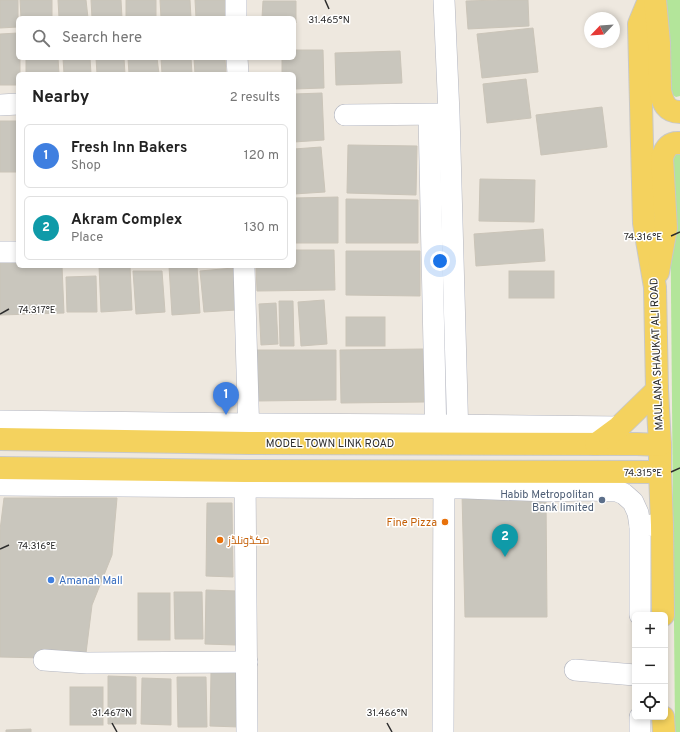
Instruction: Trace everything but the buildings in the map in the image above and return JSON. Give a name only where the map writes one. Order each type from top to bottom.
[{"type":"main road","name":"MAULANA SHAUKAT ALI ROAD","points":[[649,0],[639,24],[644,223],[655,287],[662,525],[662,612]]},
{"type":"main road","points":[[655,0],[659,43],[661,96],[663,102],[669,110],[680,112]]},
{"type":"main road","points":[[655,287],[666,228],[662,158],[667,147],[676,142],[680,143]]},
{"type":"main road","points":[[596,444],[619,427],[657,390]]},
{"type":"main road","name":"MODEL TOWN LINK ROAD","points":[[0,439],[249,434],[458,434],[596,444],[660,445]]},
{"type":"main road","points":[[0,468],[245,479],[597,481],[660,472]]},
{"type":"main road","points":[[663,720],[664,732]]},
{"type":"street","points":[[236,0],[236,16]]},
{"type":"street","points":[[444,0],[449,114],[458,434],[619,427]]},
{"type":"street","points":[[237,60],[238,72]]},
{"type":"street","points":[[0,105],[16,104]]},
{"type":"street","points":[[345,114],[449,114]]},
{"type":"street","points":[[429,115],[436,434]]},
{"type":"street","points":[[0,252],[16,252]]},
{"type":"street","points":[[0,421],[249,434],[244,268]]},
{"type":"street","points":[[0,485],[245,479],[247,732]]},
{"type":"street","points":[[443,732],[444,480]]},
{"type":"street","points":[[597,481],[624,494],[633,502],[638,513],[640,526],[640,612]]},
{"type":"street","points":[[640,526],[662,525]]},
{"type":"street","points":[[44,660],[87,663],[247,662]]},
{"type":"street","points":[[575,670],[632,675]]},
{"type":"street","points":[[640,720],[640,732]]},
{"type":"green space","points":[[665,0],[680,0],[680,96],[676,97],[670,93]]},
{"type":"green space","points":[[680,151],[680,732],[675,732],[670,183],[673,152]]},
{"type":"place","name":"Fresh Inn Bakers","points":[[226,415]]},
{"type":"place","name":"Habib Metropolitan Bank limited","points":[[602,500]]},
{"type":"place","name":"Fine Pizza","points":[[445,522]]},
{"type":"place","name":"مکڈونلڈز","points":[[220,540]]},
{"type":"place","name":"Akram Complex","points":[[505,557]]},
{"type":"place","name":"Amanah Mall","points":[[51,580]]}]
